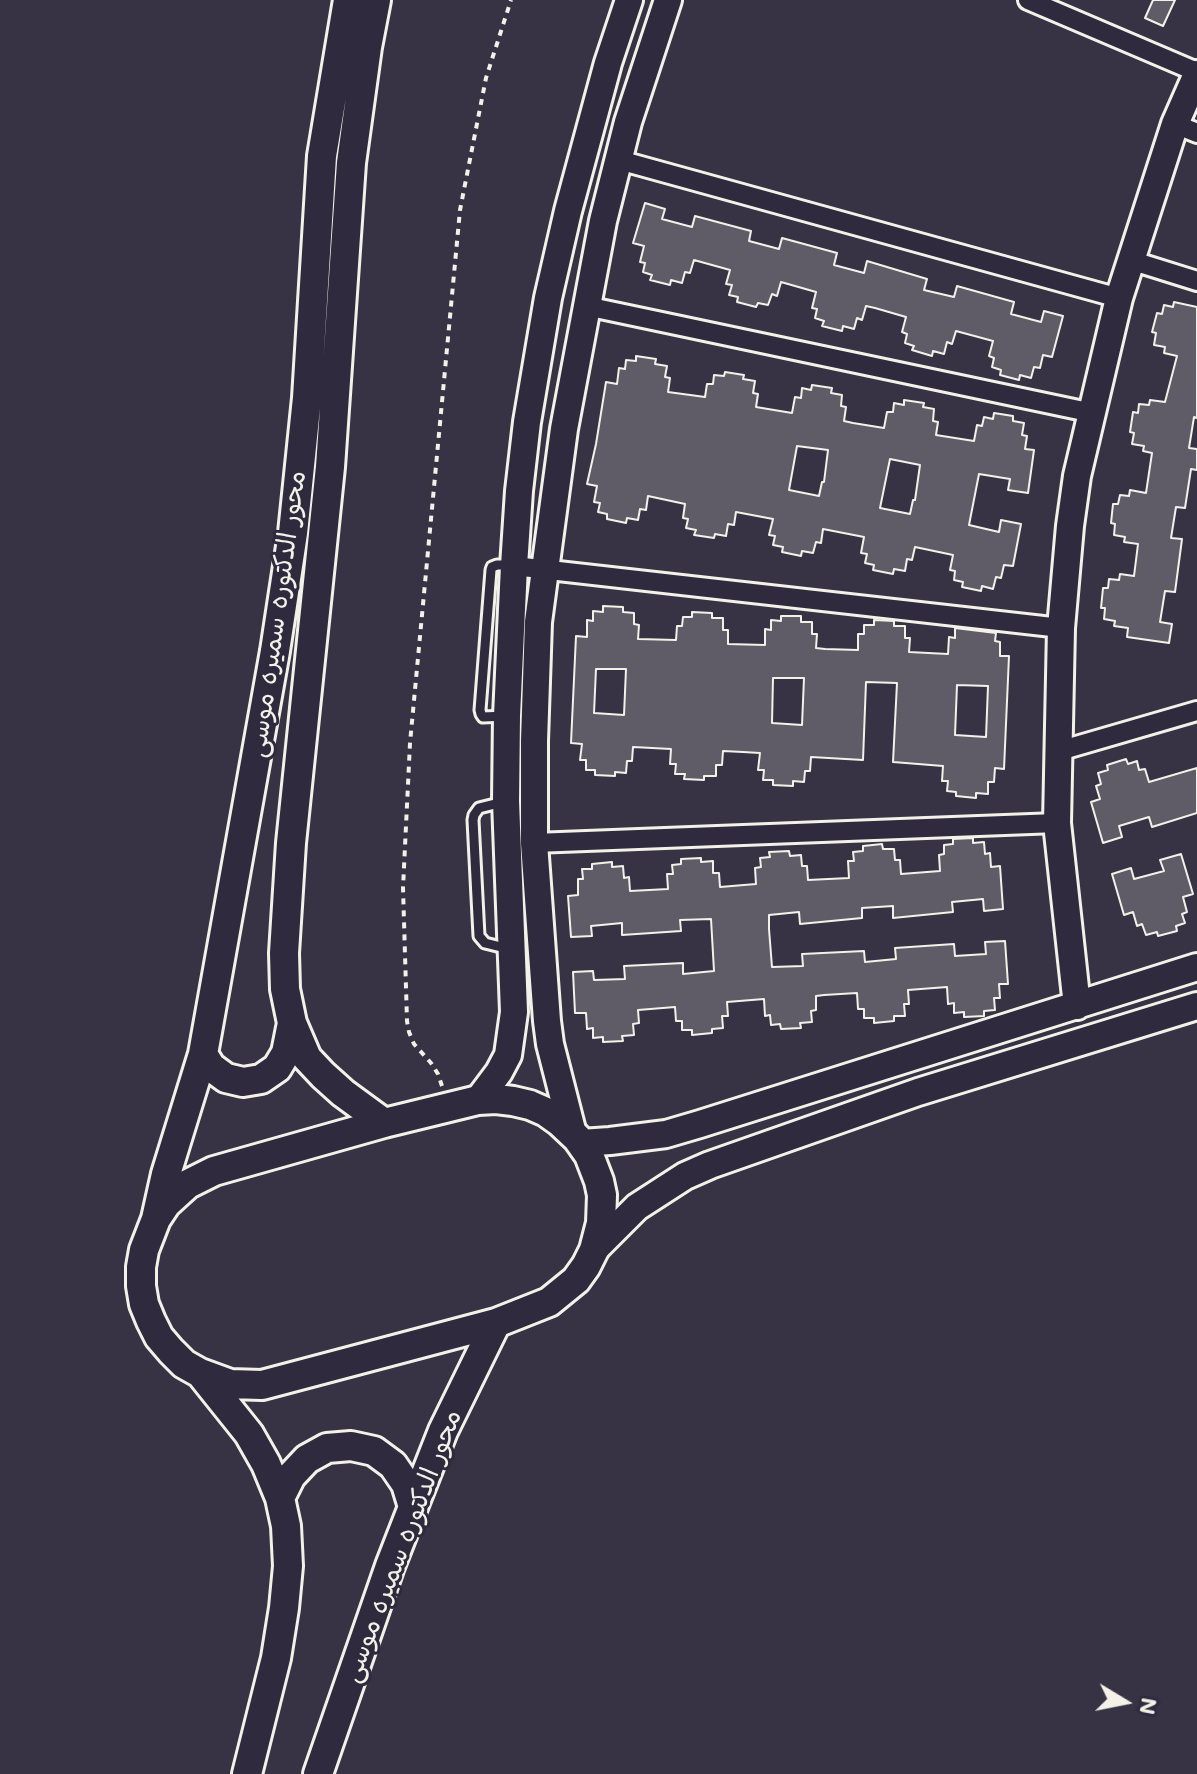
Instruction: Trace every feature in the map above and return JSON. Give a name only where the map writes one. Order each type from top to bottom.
[{"type":"main road","name":"محور الدكتوره سميره موسى","points":[[200,1373],[184,1364],[155,1329],[144,1304],[141,1267],[203,1054],[275,651],[293,533],[309,370],[322,156],[348,0]]},
{"type":"main road","name":"محور الدكتوره سميره موسى","points":[[376,0],[351,163],[329,481],[286,903],[284,953],[285,989],[292,1023],[307,1058],[323,1075],[384,1123]]},
{"type":"main road","points":[[203,1054],[211,1067],[226,1078],[243,1082],[261,1079],[277,1068],[286,1053],[292,1023]]},
{"type":"main road","points":[[156,1219],[177,1193],[214,1171],[478,1100],[513,1101],[546,1112],[577,1138],[595,1167],[602,1195],[601,1223],[594,1250],[576,1280],[556,1297],[533,1310],[496,1323],[262,1385],[230,1384],[200,1373]]},
{"type":"main road","name":"محور الدكتوره سميره موسى","points":[[318,1774],[413,1507],[443,1431],[496,1323]]},
{"type":"main road","points":[[200,1373],[249,1434],[266,1464],[280,1498],[286,1526],[288,1566],[284,1608],[276,1658],[247,1774]]},
{"type":"main road","points":[[280,1498],[291,1476],[307,1459],[327,1448],[351,1446],[374,1451],[393,1465],[406,1484],[413,1507]]},
{"type":"street","points":[[1028,0],[1197,73],[1186,128],[1130,260],[1077,476],[1061,628],[1057,823],[1077,1006]]},
{"type":"street","points":[[478,1100],[508,1055],[514,1012],[506,801],[507,716],[519,491],[527,422],[548,298],[568,211],[608,63],[629,2],[665,8],[628,122],[603,221],[564,429],[538,622],[534,843],[547,1021],[550,1044],[577,1138],[666,1134],[1197,967]]},
{"type":"street","points":[[619,160],[1119,298]]},
{"type":"street","points":[[1130,260],[1197,281]]},
{"type":"street","points":[[586,306],[1093,413]]},
{"type":"street","points":[[514,566],[1061,628]]},
{"type":"street","points":[[1059,751],[1197,711]]},
{"type":"street","points":[[534,843],[1057,823]]},
{"type":"street","points":[[594,1250],[637,1207],[685,1176],[710,1165],[918,1092],[1197,1006]]},
{"type":"street","points":[[908,1059],[918,1092]]},
{"type":"path","points":[[449,1107],[438,1074],[414,1044],[407,1021],[403,888],[405,815],[460,210],[486,78],[511,0]]},
{"type":"building","points":[[1153,0],[1175,0],[1163,26],[1145,18]]},
{"type":"building","points":[[645,203],[665,209],[662,219],[692,227],[695,216],[751,231],[749,241],[779,249],[782,238],[837,253],[834,265],[864,273],[867,261],[927,279],[924,290],[954,297],[957,286],[1014,302],[1011,314],[1041,322],[1044,311],[1063,316],[1052,357],[1043,355],[1040,368],[1034,367],[1031,378],[1020,375],[1019,380],[1000,375],[1001,370],[992,367],[994,358],[989,356],[993,341],[956,331],[952,344],[947,342],[944,354],[933,351],[932,356],[912,350],[914,346],[905,343],[907,334],[902,332],[906,317],[866,306],[862,320],[857,318],[854,329],[843,326],[842,331],[822,326],[824,321],[815,318],[817,309],[812,308],[816,292],[781,282],[777,296],[772,294],[768,305],[758,303],[756,307],[737,302],[738,297],[729,295],[732,285],[726,284],[730,270],[694,260],[690,273],[685,272],[682,283],[671,280],[670,285],[650,280],[652,275],[643,272],[645,263],[640,262],[644,246],[633,243]]},
{"type":"building","points":[[1174,302],[1197,307],[1197,418],[1194,417],[1189,448],[1197,449],[1197,470],[1191,469],[1185,508],[1176,507],[1171,538],[1182,539],[1175,592],[1165,591],[1160,622],[1172,624],[1169,643],[1127,637],[1128,628],[1114,626],[1115,621],[1104,619],[1105,608],[1101,608],[1103,588],[1108,588],[1109,579],[1119,580],[1120,574],[1134,576],[1138,544],[1124,542],[1125,537],[1114,535],[1115,524],[1111,523],[1113,504],[1118,504],[1120,495],[1129,496],[1130,490],[1146,493],[1152,453],[1143,451],[1144,446],[1132,444],[1134,433],[1130,432],[1133,412],[1138,413],[1139,404],[1149,405],[1150,400],[1165,402],[1177,356],[1164,353],[1165,347],[1154,345],[1156,333],[1152,332],[1157,313],[1162,314],[1164,305],[1173,307]]},
{"type":"building","points":[[636,356],[656,359],[655,364],[667,366],[665,377],[670,378],[668,392],[705,397],[707,384],[713,384],[714,375],[724,376],[725,372],[744,375],[743,379],[755,381],[753,393],[758,394],[756,407],[792,413],[795,397],[801,398],[802,388],[811,390],[812,385],[832,388],[831,393],[842,395],[841,406],[846,407],[844,421],[884,428],[887,412],[893,412],[894,403],[904,405],[904,400],[924,403],[923,407],[934,409],[933,421],[938,422],[936,435],[974,441],[977,425],[982,426],[984,417],[993,419],[994,413],[1013,416],[1013,421],[1024,423],[1022,435],[1027,436],[1025,449],[1034,450],[1028,493],[1008,490],[1010,479],[979,474],[969,525],[999,532],[1001,520],[1021,524],[1013,566],[1004,565],[1001,578],[996,577],[993,589],[982,586],[981,591],[962,587],[963,582],[954,580],[955,571],[950,570],[953,555],[915,547],[912,560],[907,559],[905,571],[894,569],[893,574],[873,570],[874,565],[865,563],[867,554],[861,553],[864,537],[823,529],[821,543],[816,542],[813,553],[802,551],[801,556],[782,552],[783,547],[773,545],[775,536],[769,535],[773,519],[736,512],[734,525],[728,524],[726,536],[694,535],[696,530],[686,528],[688,519],[683,518],[685,504],[648,496],[646,510],[640,509],[638,520],[627,518],[626,523],[607,519],[607,514],[598,512],[600,503],[594,502],[597,486],[587,484],[606,382],[617,384],[619,368],[625,369],[626,360],[636,361]],"holes":[[[797,446],[828,450],[819,496],[789,490]],[[890,459],[920,465],[910,514],[880,508]]]},
{"type":"building","points":[[603,606],[623,607],[623,612],[634,613],[634,624],[639,625],[638,639],[676,640],[677,626],[682,626],[683,617],[692,617],[692,612],[712,613],[712,618],[723,618],[723,630],[728,630],[728,644],[765,645],[765,629],[771,630],[771,620],[781,621],[781,616],[801,616],[801,622],[812,622],[812,634],[817,634],[816,648],[825,649],[858,650],[858,634],[864,634],[864,625],[874,625],[874,620],[894,621],[894,626],[905,626],[905,638],[910,638],[909,652],[948,654],[949,637],[955,638],[955,628],[996,633],[1000,656],[1009,656],[1004,769],[995,768],[994,782],[988,782],[988,794],[976,793],[976,798],[956,796],[956,792],[947,791],[948,781],[942,781],[943,766],[893,762],[897,683],[866,682],[863,760],[811,757],[810,771],[805,771],[804,782],[793,781],[793,786],[773,785],[773,780],[763,780],[764,770],[758,770],[760,753],[743,752],[723,751],[722,765],[716,765],[716,776],[704,776],[704,780],[684,779],[685,774],[675,774],[676,764],[670,764],[671,749],[633,747],[632,761],[627,761],[626,773],[595,775],[595,770],[586,770],[586,760],[580,760],[582,744],[571,743],[576,636],[587,637],[587,620],[593,621],[593,611],[603,612]],"holes":[[[596,669],[626,669],[624,715],[594,713]],[[773,678],[804,678],[802,725],[772,723]],[[957,685],[988,686],[986,737],[955,735]]]},
{"type":"building","points":[[1126,759],[1128,764],[1137,761],[1139,770],[1145,769],[1149,782],[1197,768],[1197,813],[1152,827],[1149,817],[1119,826],[1122,837],[1103,843],[1091,802],[1100,799],[1096,786],[1101,784],[1098,773],[1108,770],[1107,765]]},
{"type":"building","points":[[973,838],[973,843],[984,842],[985,854],[990,853],[991,867],[1000,866],[1003,909],[984,911],[983,899],[952,902],[953,912],[893,918],[893,906],[862,908],[862,918],[800,924],[799,912],[769,915],[769,929],[772,967],[803,966],[802,954],[864,951],[865,962],[896,959],[895,948],[954,944],[955,956],[986,954],[985,942],[1005,941],[1008,984],[999,984],[1000,998],[994,998],[995,1010],[984,1011],[984,1016],[964,1017],[964,1012],[954,1013],[954,1003],[948,1004],[947,987],[908,990],[909,1004],[904,1004],[905,1016],[894,1016],[894,1021],[874,1023],[874,1018],[864,1018],[864,1009],[858,1009],[857,993],[816,996],[816,1010],[811,1011],[812,1022],[800,1023],[801,1028],[781,1029],[780,1024],[771,1025],[770,1015],[765,1016],[764,999],[727,1002],[728,1016],[722,1016],[723,1028],[712,1029],[712,1033],[692,1035],[692,1030],[682,1030],[682,1021],[676,1021],[675,1007],[638,1010],[639,1023],[633,1024],[634,1035],[622,1036],[623,1041],[603,1042],[603,1037],[593,1038],[593,1028],[587,1029],[586,1013],[575,1013],[573,972],[593,971],[594,980],[625,979],[624,966],[683,963],[683,974],[714,971],[711,919],[680,920],[681,931],[622,935],[622,923],[591,926],[592,936],[571,937],[568,896],[578,895],[578,879],[583,879],[582,869],[592,869],[592,864],[612,862],[612,867],[623,866],[624,878],[629,877],[630,891],[668,889],[667,874],[673,874],[672,865],[681,864],[681,859],[701,858],[701,862],[713,861],[713,873],[719,873],[720,887],[756,884],[755,868],[761,867],[760,858],[770,857],[769,852],[789,851],[790,856],[801,855],[802,866],[807,866],[808,880],[849,878],[848,861],[854,861],[853,852],[863,851],[863,846],[882,844],[883,849],[894,849],[895,860],[900,860],[901,874],[940,871],[939,855],[944,854],[944,845],[953,844],[953,839]]},
{"type":"building","points":[[1181,854],[1193,894],[1183,897],[1187,912],[1182,914],[1185,923],[1176,926],[1177,931],[1158,936],[1157,932],[1146,935],[1142,924],[1137,926],[1133,912],[1124,915],[1112,874],[1131,868],[1134,879],[1164,871],[1160,860]]}]
